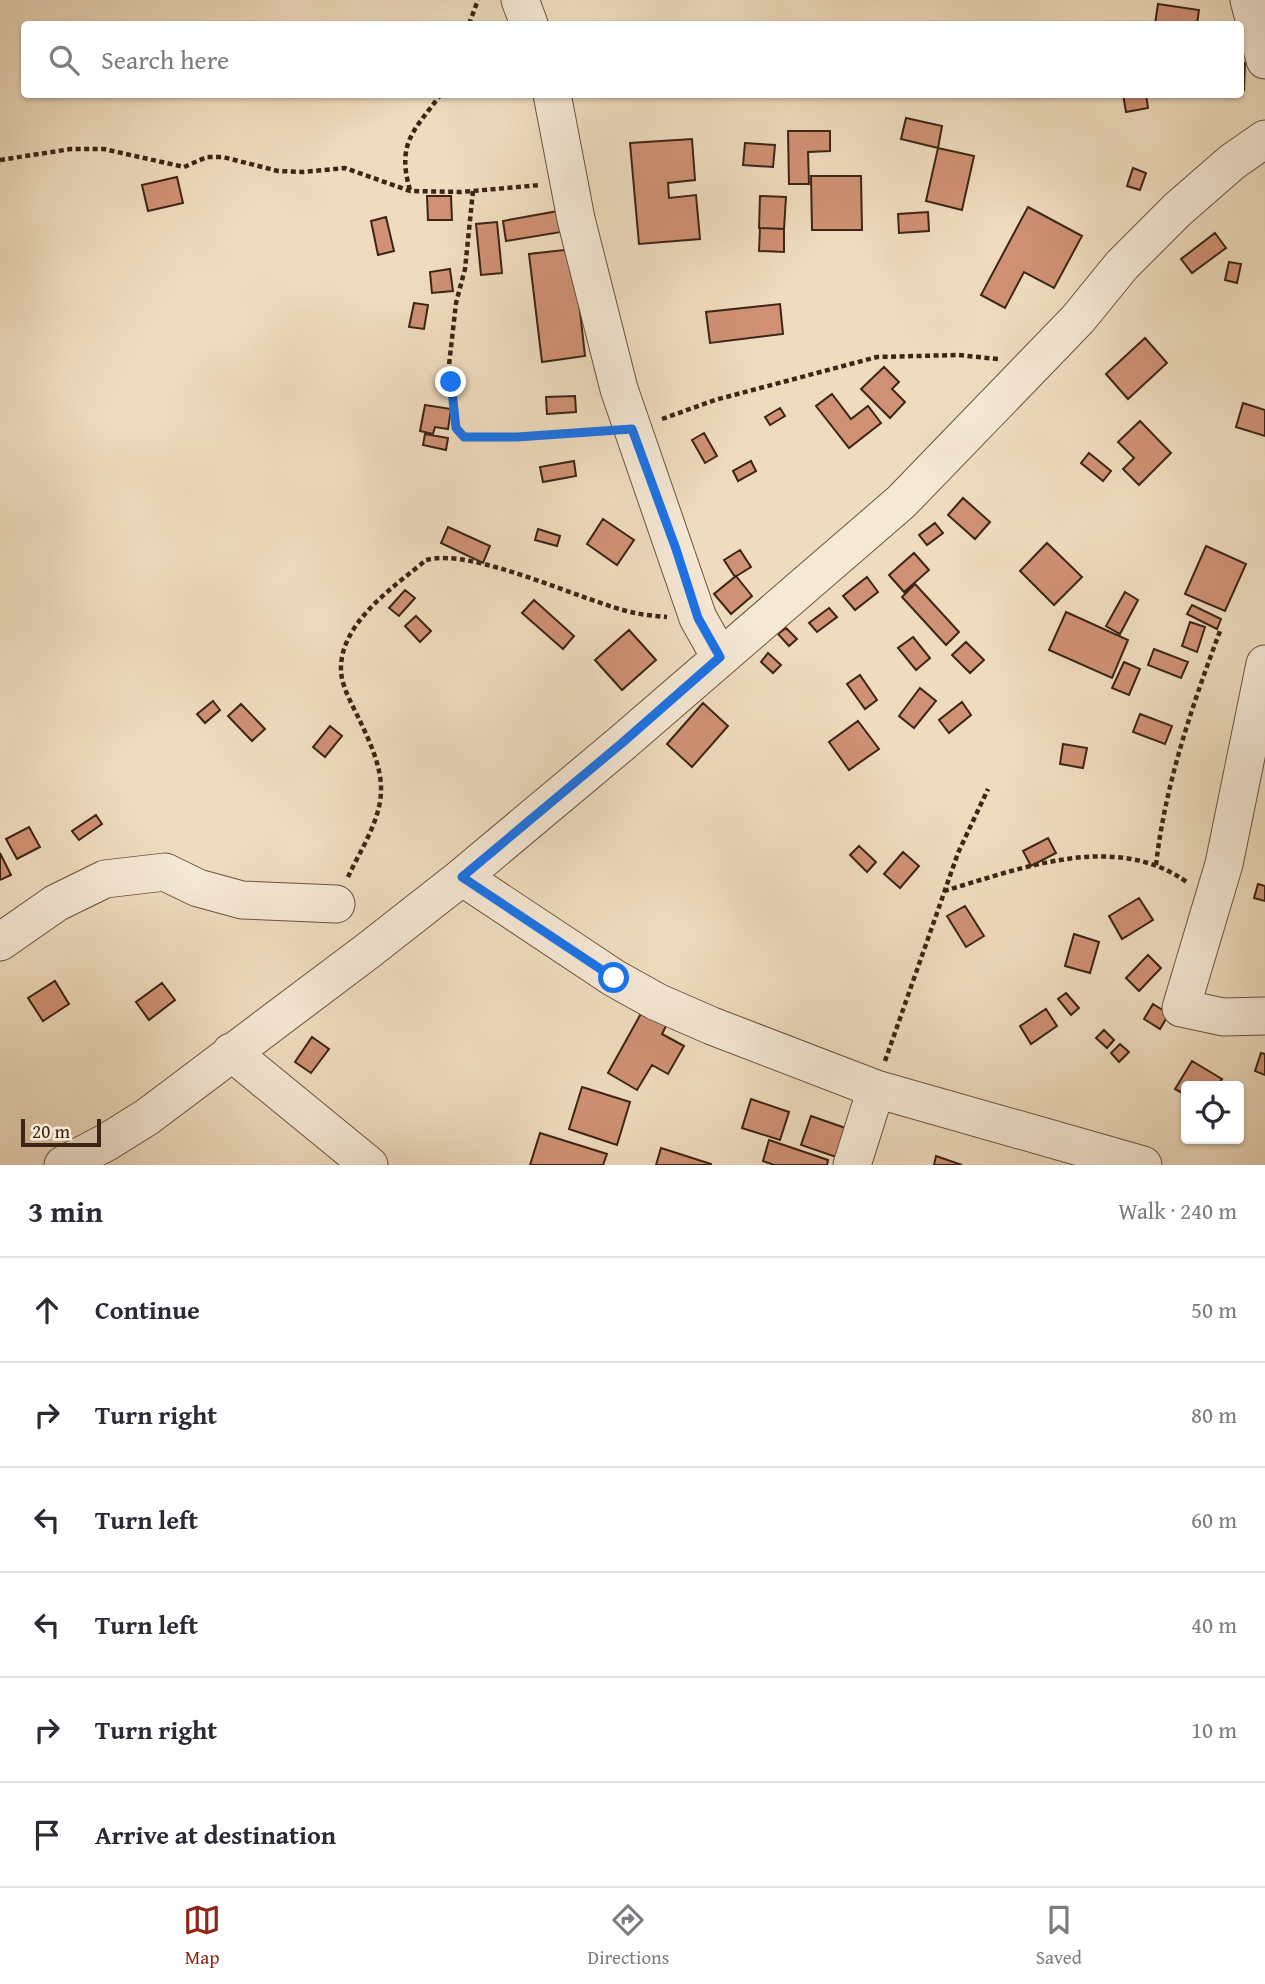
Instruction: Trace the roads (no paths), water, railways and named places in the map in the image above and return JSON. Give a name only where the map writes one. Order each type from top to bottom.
[{"type":"street","points":[[520,0],[528,21]]},
{"type":"street","points":[[1249,0],[1265,60]]},
{"type":"street","points":[[553,98],[569,184],[616,376],[698,618],[720,657]]},
{"type":"street","points":[[63,1165],[147,1117],[369,950],[462,877],[622,743],[901,502],[1078,319],[1122,265],[1177,210],[1232,162],[1265,139]]},
{"type":"street","points":[[1265,664],[1224,864],[1181,1008],[1223,1017],[1265,1016]]},
{"type":"street","points":[[0,942],[56,902],[105,879],[165,872],[198,888],[242,900],[336,904]]},
{"type":"street","points":[[462,877],[614,978],[657,1002],[724,1031],[876,1089],[1143,1165]]},
{"type":"street","points":[[231,1052],[369,1165]]},
{"type":"street","points":[[852,1165],[876,1089]]}]
